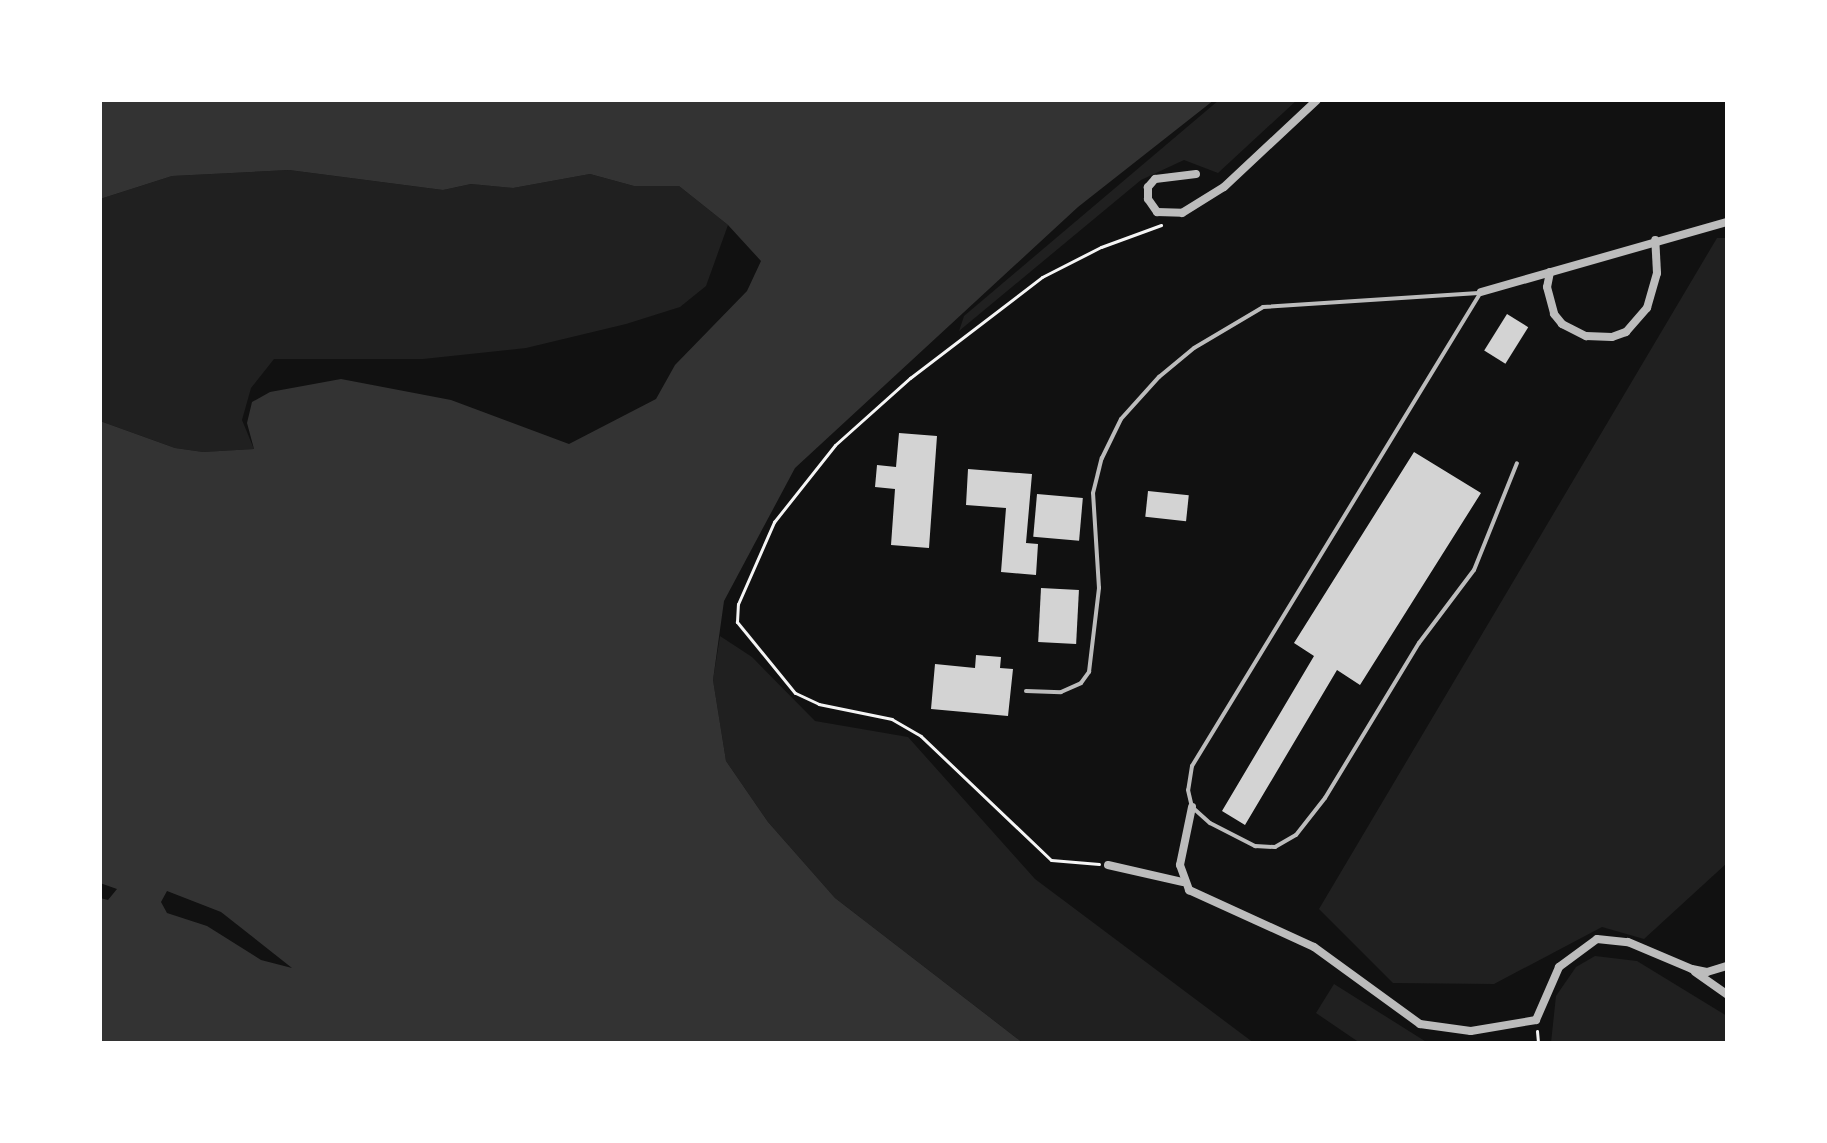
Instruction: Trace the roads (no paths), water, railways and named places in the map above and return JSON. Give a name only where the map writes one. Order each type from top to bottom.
[{"type":"street","points":[[1196,174],[1169,173],[1148,187],[1148,199],[1157,212],[1182,213],[1224,187],[1317,100]]},
{"type":"street","points":[[1481,292],[1727,222]]},
{"type":"street","points":[[1550,272],[1550,300],[1562,324],[1586,336],[1612,337],[1626,332],[1647,308],[1657,273],[1655,240]]},
{"type":"street","points":[[1183,882],[1181,849],[1192,807]]},
{"type":"street","points":[[1108,865],[1183,882],[1196,895],[1314,947],[1420,1024],[1471,1031],[1536,1020],[1559,967],[1597,939],[1628,942],[1692,969],[1707,972],[1727,966]]},
{"type":"street","points":[[1692,969],[1727,994]]},
{"type":"lane","points":[[1026,691],[1061,692],[1081,683],[1089,672],[1099,588],[1093,493],[1102,458],[1121,419],[1159,377],[1194,348],[1263,307],[1481,292]]},
{"type":"lane","points":[[1481,292],[1192,766],[1188,790],[1192,807],[1210,823],[1255,846],[1275,847],[1296,835],[1325,798],[1419,643],[1474,570],[1517,463]]}]
